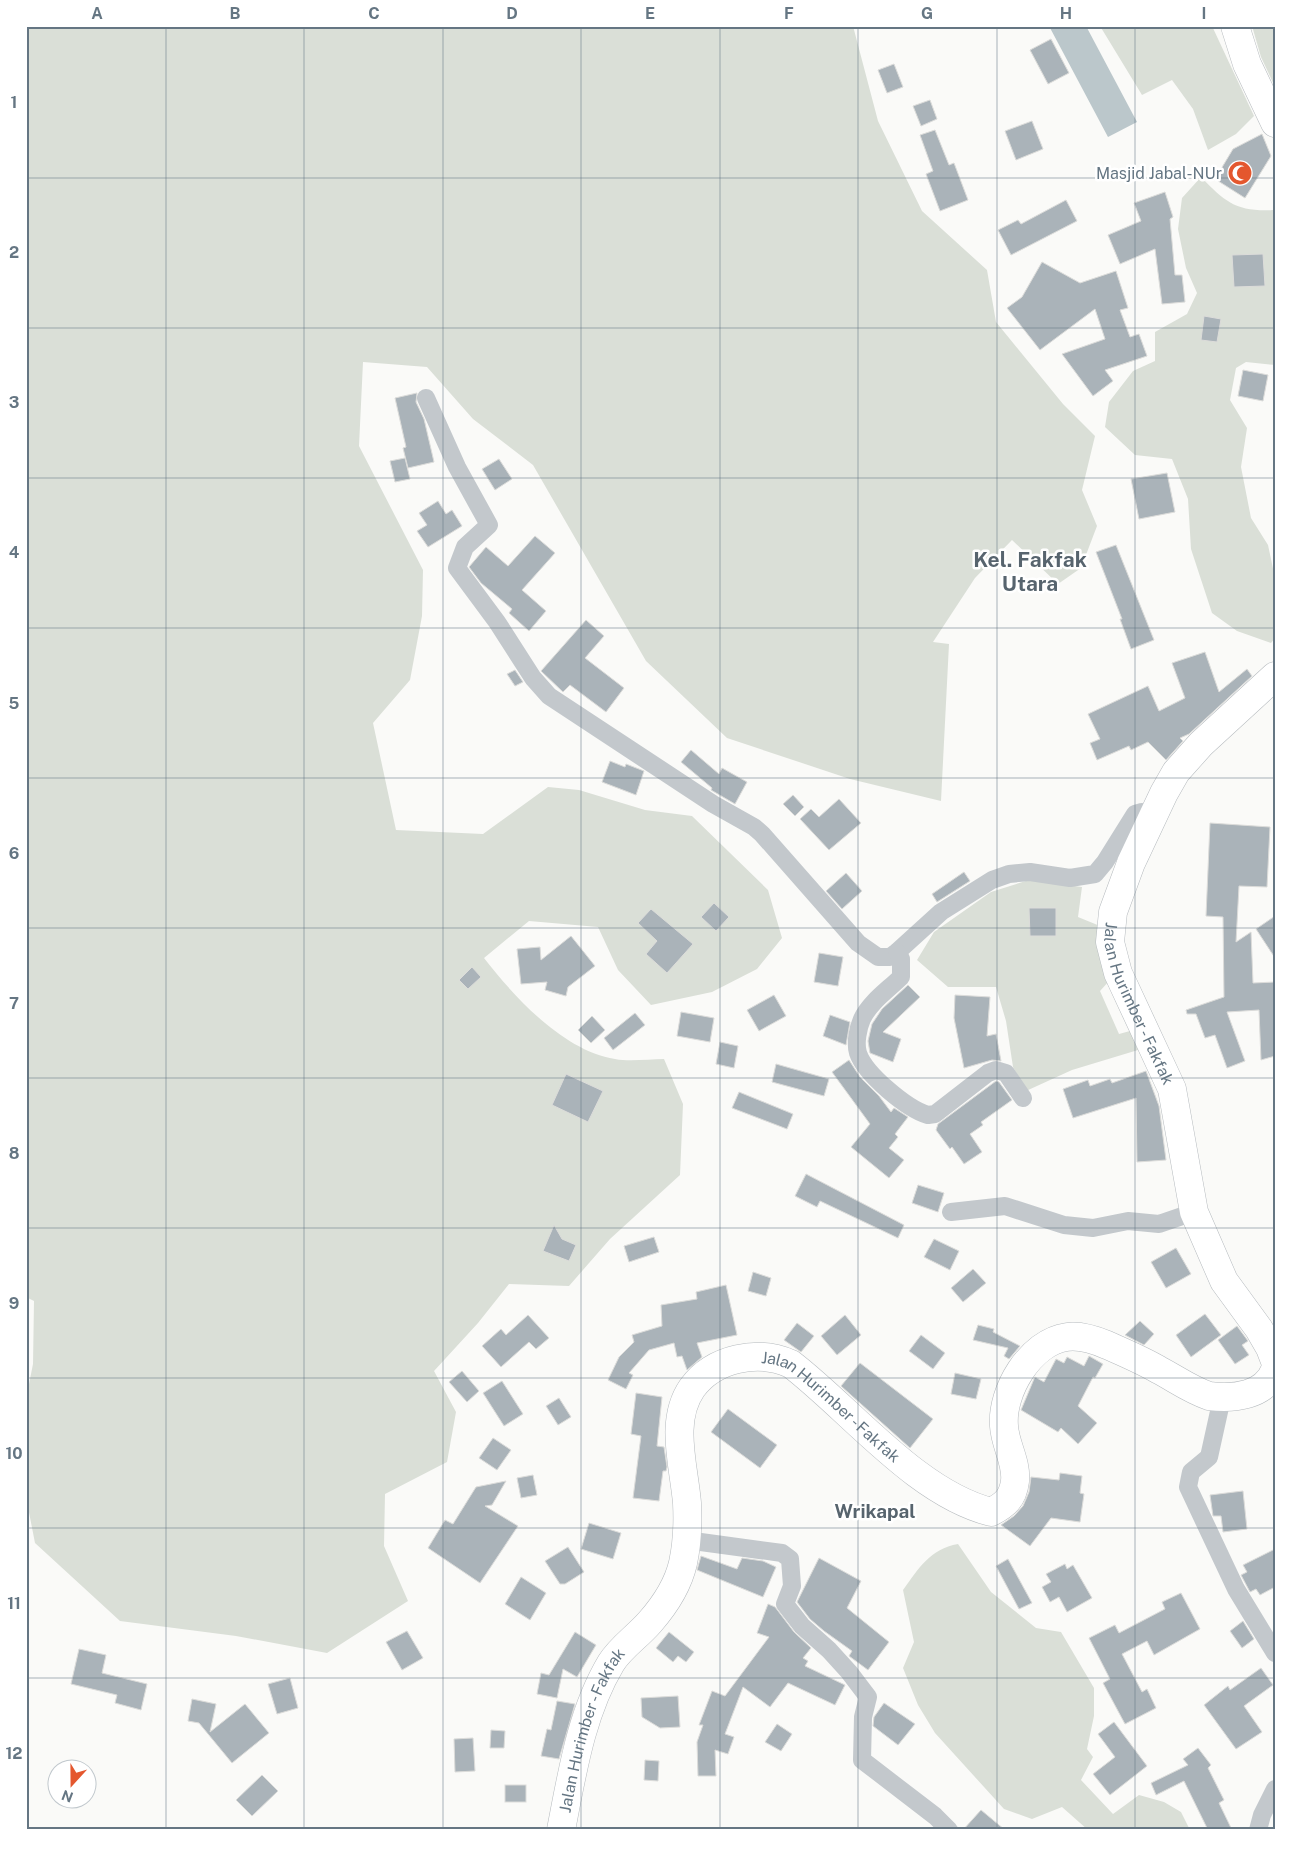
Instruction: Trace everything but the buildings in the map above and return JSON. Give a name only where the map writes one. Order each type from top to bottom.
[{"type":"main road","points":[[1235,26],[1247,64],[1275,123]]},
{"type":"main road","name":"Jalan Hurimber - Fakfak","points":[[561,1830],[570,1779],[586,1721],[600,1686],[611,1663],[629,1641],[649,1623],[664,1604],[675,1585],[683,1564],[687,1502],[680,1425],[688,1395],[698,1381],[718,1366],[730,1361],[771,1356],[791,1364],[901,1461],[969,1505],[991,1512],[1009,1499],[1015,1483],[1016,1472],[1004,1427],[1005,1403],[1019,1374],[1028,1362],[1041,1349],[1058,1339],[1076,1336],[1105,1344],[1158,1369],[1199,1392],[1222,1398],[1250,1393],[1266,1384],[1274,1370],[1270,1348],[1259,1328],[1224,1281],[1194,1212],[1172,1090],[1118,973],[1110,942],[1113,912],[1131,863],[1176,772],[1201,744],[1275,676]]},
{"type":"street","points":[[426,398],[457,467],[488,525],[465,548],[457,568],[497,622],[539,686],[549,696],[713,804],[754,826],[858,943],[876,956],[885,958],[897,952],[941,912],[992,880],[1009,874],[1030,872],[1070,878],[1095,874],[1106,862],[1135,814],[1142,812],[1154,816]]},
{"type":"street","points":[[897,952],[901,959],[901,977],[867,1010],[860,1022],[857,1036],[858,1053],[878,1081],[889,1091],[928,1116],[935,1114],[988,1073],[996,1070],[1006,1073],[1023,1098]]},
{"type":"street","points":[[951,1212],[1006,1206],[1064,1225],[1093,1228],[1128,1221],[1159,1224],[1194,1212]]},
{"type":"street","points":[[1222,1398],[1210,1457],[1191,1472],[1188,1487],[1236,1589],[1275,1653]]},
{"type":"street","points":[[686,1540],[782,1552],[790,1559],[792,1586],[785,1604],[802,1626],[836,1657],[868,1698],[863,1717],[862,1760],[936,1816],[949,1830]]},
{"type":"street","points":[[1258,1830],[1262,1815],[1275,1789]]},
{"type":"shaded area","points":[[26,26],[853,26],[878,121],[922,211],[987,270],[996,322],[1063,404],[1095,436],[1082,490],[1097,526],[1081,568],[1058,584],[1012,540],[975,578],[933,642],[949,644],[941,801],[850,779],[727,738],[646,661],[533,465],[473,419],[427,367],[363,362],[359,446],[423,570],[422,616],[410,680],[373,723],[396,830],[483,834],[548,787],[579,790],[645,810],[692,816],[768,890],[782,938],[757,969],[712,992],[651,1005],[618,970],[598,927],[529,921],[484,958],[510,990],[542,1020],[559,1034],[577,1045],[596,1054],[621,1060],[664,1059],[683,1104],[680,1175],[610,1239],[569,1286],[509,1284],[478,1323],[434,1371],[456,1412],[447,1462],[385,1494],[384,1546],[408,1601],[327,1653],[236,1636],[120,1621],[35,1543],[26,1497],[26,1399],[33,1364],[34,1301],[26,1297]]},
{"type":"shaded area","points":[[1049,26],[1086,26],[1137,122],[1108,137]]},
{"type":"shaded area","points":[[1100,26],[1212,26],[1254,116],[1236,134],[1208,150],[1193,109],[1172,80],[1142,95]]},
{"type":"shaded area","points":[[1252,26],[1275,26],[1275,87],[1261,57]]},
{"type":"shaded area","points":[[1201,177],[1233,204],[1251,209],[1275,210],[1275,365],[1246,362],[1236,368],[1230,400],[1247,428],[1241,467],[1251,518],[1268,545],[1275,578],[1275,638],[1271,643],[1237,631],[1212,613],[1191,549],[1188,499],[1172,459],[1135,455],[1105,427],[1109,402],[1133,371],[1155,361],[1155,332],[1187,314],[1197,293],[1186,268],[1178,229],[1182,198]]},
{"type":"shaded area","points":[[1029,880],[1082,887],[1078,917],[1100,926],[1110,980],[1100,991],[1119,1034],[1130,1031],[1138,1050],[1072,1070],[1026,1091],[1013,1067],[1006,1021],[996,987],[948,987],[917,960],[934,932],[991,892]]},
{"type":"shaded area","points":[[958,1544],[991,1592],[1036,1628],[1061,1632],[1094,1688],[1094,1716],[1087,1749],[1093,1757],[1081,1780],[1113,1814],[1139,1795],[1164,1802],[1181,1812],[1190,1830],[1088,1830],[1062,1807],[1032,1819],[1004,1809],[935,1733],[918,1705],[903,1668],[914,1642],[903,1590],[920,1567],[933,1555],[940,1550]]},
{"type":"place","name":"Masjid Jabal-NUr","points":[[1240,173]]},
{"type":"district","name":"Kel. Fakfak Utara","points":[[1030,571]]},
{"type":"district","name":"Wrikapal","points":[[875,1511]]}]
